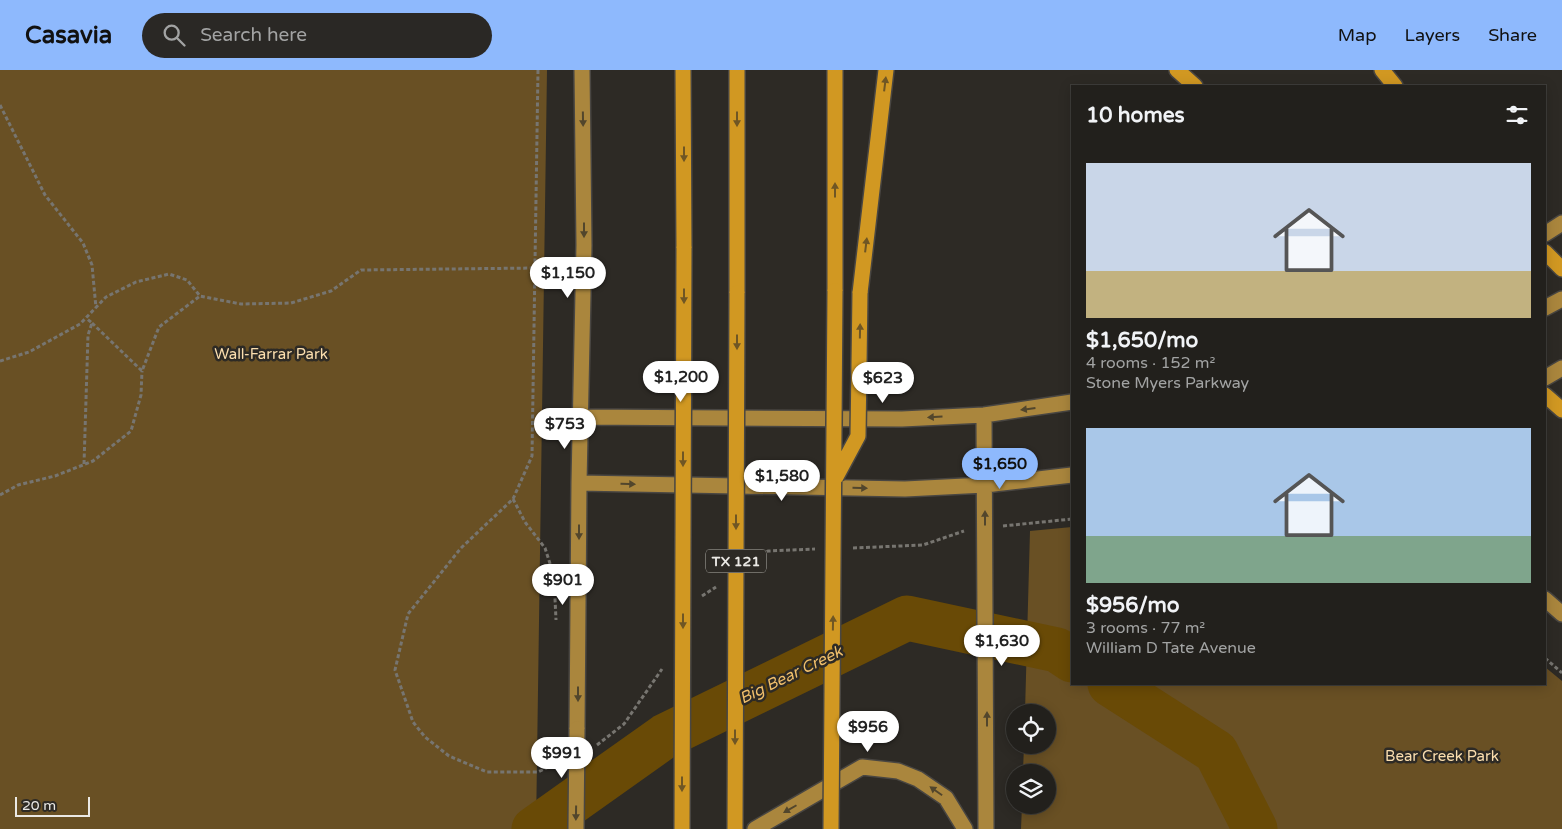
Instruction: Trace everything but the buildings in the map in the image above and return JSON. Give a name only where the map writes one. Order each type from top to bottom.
[{"type":"highway","points":[[682,829],[683,70]]},
{"type":"highway","name":"TX 121","points":[[735,829],[737,70]]},
{"type":"highway","points":[[831,829],[835,479],[835,70]]},
{"type":"highway","points":[[835,479],[858,436],[860,294],[886,70]]},
{"type":"highway","points":[[1177,70],[1194,85]]},
{"type":"highway","points":[[1382,70],[1394,85]]},
{"type":"highway","points":[[1546,253],[1562,269]]},
{"type":"highway","points":[[1546,397],[1562,410]]},
{"type":"main road","points":[[576,829],[584,199],[582,70]]},
{"type":"main road","points":[[1546,233],[1562,222]]},
{"type":"main road","points":[[1546,307],[1562,299]]},
{"type":"main road","points":[[1546,377],[1562,368]]},
{"type":"main road","points":[[581,418],[902,419],[984,414],[1071,402]]},
{"type":"main road","points":[[984,414],[986,829]]},
{"type":"main road","points":[[579,483],[905,488],[985,485],[1071,475]]},
{"type":"main road","points":[[1546,600],[1562,614]]},
{"type":"main road","points":[[756,829],[862,767],[898,771],[918,779],[946,798],[965,829]]},
{"type":"path","points":[[0,105],[46,195],[84,243],[92,265],[96,308]]},
{"type":"path","points":[[0,361],[29,352],[80,324],[106,297],[136,282],[168,274],[187,280],[200,296],[241,304],[291,303],[331,291],[361,270],[535,268]]},
{"type":"path","points":[[0,494],[18,485],[55,476],[93,461],[131,431],[141,395],[142,371],[159,327],[200,296]]},
{"type":"path","points":[[86,318],[142,371]]},
{"type":"path","points":[[84,464],[88,335],[92,323]]},
{"type":"path","points":[[513,499],[525,522],[545,548],[554,576],[556,627]]},
{"type":"path","points":[[1016,524],[1071,519]]},
{"type":"path","points":[[1546,659],[1562,673]]},
{"type":"green space","name":"Wall-Farrar Park","points":[[0,70],[547,70],[536,829],[0,829]]},
{"type":"green space","name":"Bear Creek Park","points":[[1071,527],[1071,685],[1546,685],[1546,668],[1562,681],[1562,829],[1021,829],[1022,814],[1056,814],[1056,764],[1023,764],[1024,754],[1056,754],[1056,704],[1025,704],[1030,531]]},
{"type":"waterway","name":"Big Bear Creek","points":[[534,829],[665,736],[907,618],[1057,650],[1071,659]]},
{"type":"waterway","name":"Big Bear Creek","points":[[1112,685],[1216,752],[1255,829]]}]
